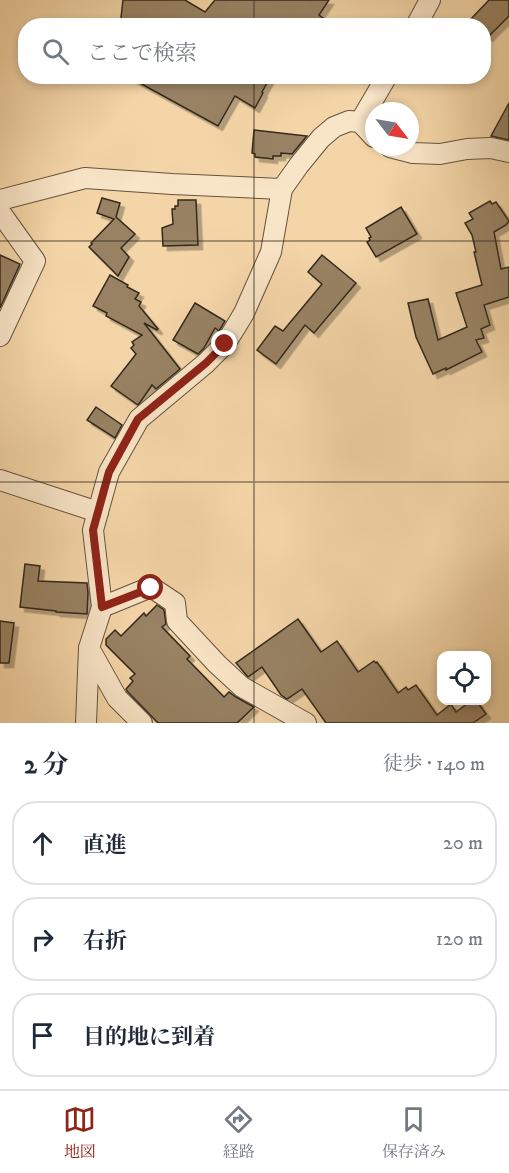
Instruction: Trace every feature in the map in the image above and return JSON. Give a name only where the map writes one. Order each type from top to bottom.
[{"type":"street","points":[[420,18],[430,0]]},
{"type":"street","points":[[360,122],[382,84]]},
{"type":"street","points":[[86,723],[89,648],[102,607],[93,530],[109,472],[138,419],[206,363],[225,344],[244,313],[271,252],[282,189],[321,138],[334,127],[349,121],[360,122],[365,127]]},
{"type":"street","points":[[419,153],[440,154],[467,148],[491,148],[509,152]]},
{"type":"street","points":[[0,200],[85,178],[282,189]]},
{"type":"street","points":[[0,212],[35,261],[0,336]]},
{"type":"street","points":[[0,480],[98,512]]},
{"type":"street","points":[[102,607],[151,588],[175,603],[177,621],[242,687],[306,723]]},
{"type":"street","points":[[89,648],[117,698],[141,723]]},
{"type":"building","points":[[123,0],[185,0],[205,12],[215,0],[329,0],[319,15],[323,18],[121,18]]},
{"type":"building","points":[[489,0],[509,0],[509,16],[491,34],[491,18],[472,18]]},
{"type":"building","points":[[142,84],[266,84],[255,108],[235,96],[218,126]]},
{"type":"building","points":[[509,103],[509,140],[491,136]]},
{"type":"building","points":[[254,130],[307,136],[292,154],[281,153],[281,156],[273,156],[273,159],[255,157],[252,153]]},
{"type":"building","points":[[102,198],[120,203],[116,217],[135,234],[121,248],[129,257],[118,276],[89,247],[114,219],[97,213]]},
{"type":"building","points":[[178,200],[196,200],[198,245],[163,246],[162,228],[173,224],[172,209],[178,206]]},
{"type":"building","points":[[490,201],[492,204],[496,202],[509,221],[494,232],[501,269],[509,267],[509,297],[484,305],[490,325],[481,329],[484,338],[476,340],[482,352],[433,374],[416,337],[408,303],[428,299],[438,340],[467,327],[456,293],[482,285],[472,235],[465,223],[473,219],[469,213]]},
{"type":"building","points":[[401,207],[417,234],[376,257],[367,242],[371,237],[366,228]]},
{"type":"building","points":[[0,255],[20,264],[0,308]]},
{"type":"building","points":[[322,255],[356,283],[314,333],[305,325],[276,364],[257,350],[275,326],[283,331],[322,284],[308,272]]},
{"type":"building","points":[[110,275],[139,293],[135,299],[141,302],[139,306],[158,329],[144,323],[180,369],[156,389],[152,385],[138,405],[111,386],[136,354],[131,348],[134,345],[132,342],[142,335],[106,316],[107,313],[93,306]]},
{"type":"building","points":[[195,303],[225,321],[219,331],[215,328],[198,354],[173,340]]},
{"type":"building","points":[[96,407],[122,425],[115,438],[87,420]]},
{"type":"building","points":[[25,564],[40,566],[38,581],[87,583],[87,614],[20,607]]},
{"type":"building","points":[[157,605],[164,610],[166,624],[162,627],[190,656],[187,659],[224,697],[229,692],[254,707],[237,723],[158,723],[127,691],[126,689],[133,681],[130,678],[135,674],[106,645],[106,639],[115,630],[121,636],[144,613],[146,616]]},
{"type":"building","points":[[298,619],[321,652],[337,641],[358,672],[374,661],[377,662],[398,693],[406,687],[408,690],[416,685],[437,715],[450,705],[456,712],[465,705],[480,705],[486,714],[473,723],[326,723],[302,689],[287,699],[281,695],[262,667],[248,677],[236,663]]},
{"type":"building","points":[[0,621],[14,623],[9,663],[0,663]]},
{"type":"route","points":[[151,588],[102,607],[93,530],[109,472],[138,419],[206,363],[225,344]]}]
